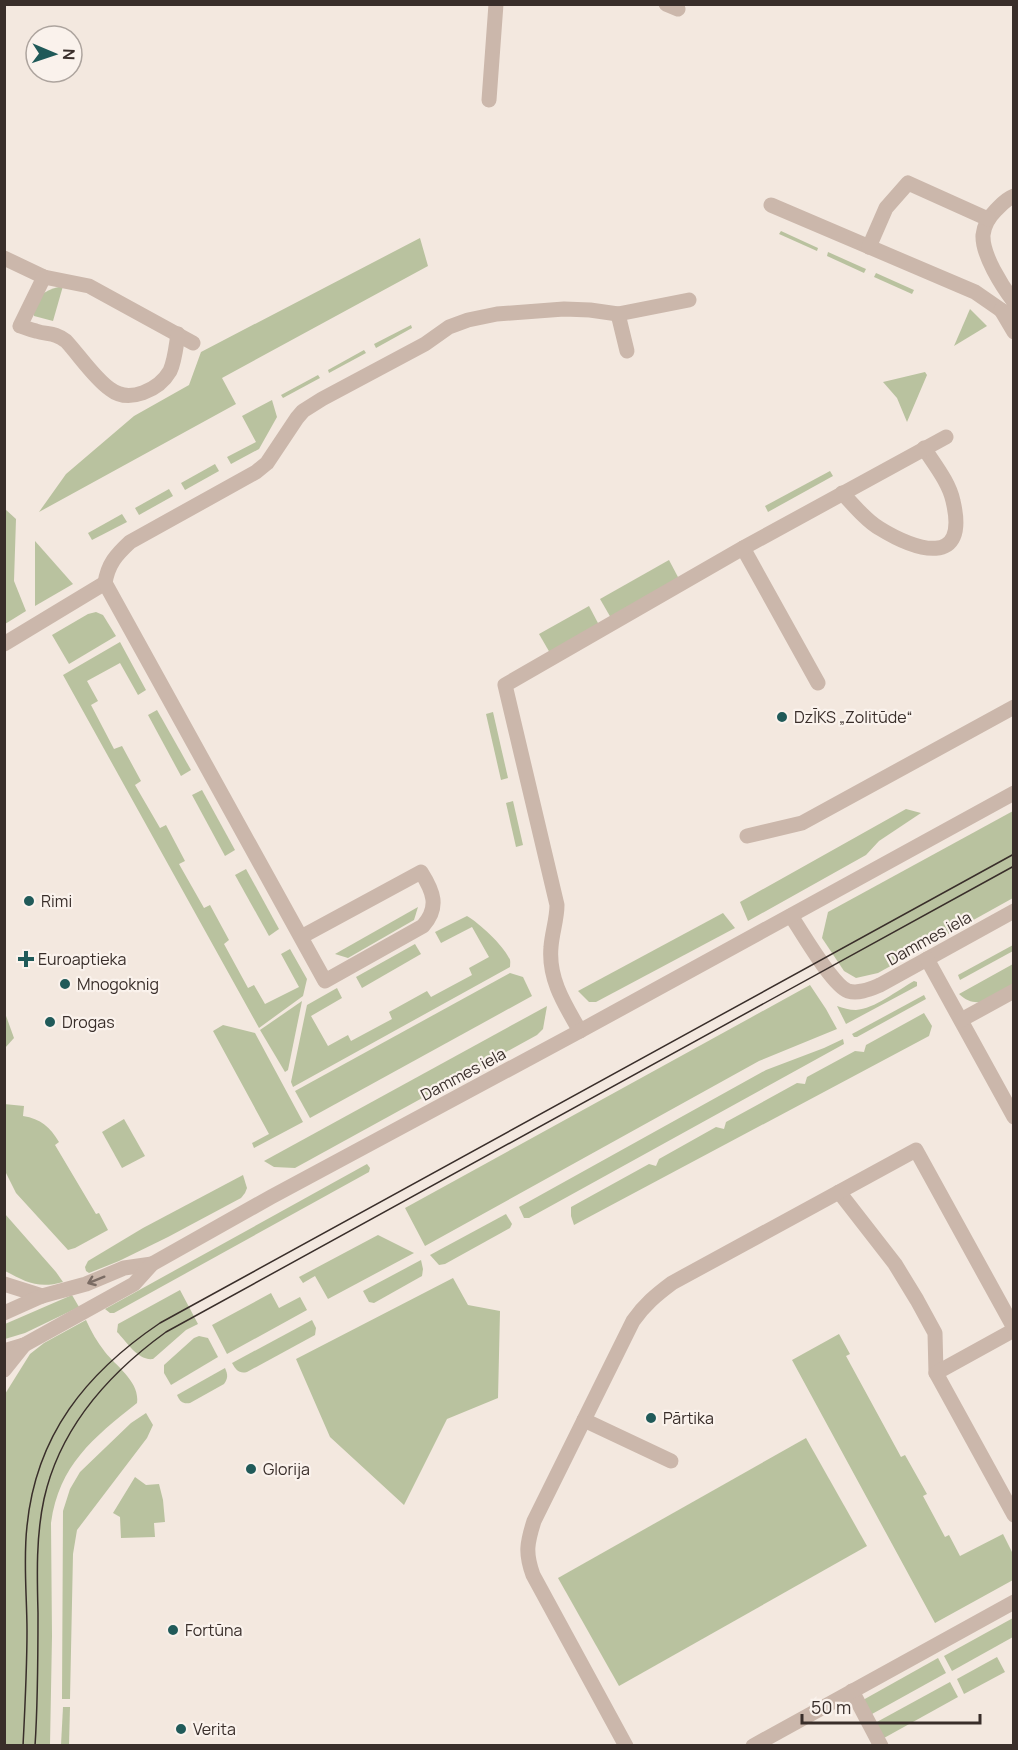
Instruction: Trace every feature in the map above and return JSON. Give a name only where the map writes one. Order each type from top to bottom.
[{"type":"street","points":[[489,100],[496,4]]},
{"type":"street","points":[[869,247],[886,208],[908,183],[988,219]]},
{"type":"street","points":[[1014,196],[1006,199],[988,219],[983,235],[986,253],[1005,289],[1014,332]]},
{"type":"street","points":[[771,205],[975,292],[1009,310]]},
{"type":"street","points":[[4,258],[44,277],[89,286],[193,343]]},
{"type":"street","points":[[44,277],[20,326],[60,336],[115,393],[136,395],[146,392],[162,380],[171,368],[178,334]]},
{"type":"street","points":[[4,644],[105,584],[111,562],[130,542],[256,472],[267,463],[303,411],[425,344],[449,327],[468,320],[518,311],[578,309],[618,315],[689,300]]},
{"type":"street","points":[[618,315],[627,351]]},
{"type":"street","points":[[580,1031],[558,990],[553,974],[551,949],[556,905],[505,685],[743,548],[946,436]]},
{"type":"street","points":[[842,494],[878,528],[902,540],[920,547],[937,549],[946,546],[953,539],[956,528],[953,500],[944,480],[924,448]]},
{"type":"street","points":[[743,548],[818,683]]},
{"type":"street","points":[[105,584],[325,981],[423,926],[429,920],[434,903],[430,887],[421,872],[301,937]]},
{"type":"street","points":[[747,836],[802,823],[1014,706]]},
{"type":"street","name":"Dammes iela","points":[[4,1351],[24,1346],[134,1284],[152,1264],[271,1197],[1014,793]]},
{"type":"street","name":"Dammes iela","points":[[791,916],[839,986],[847,991],[858,992],[874,988],[1014,911]]},
{"type":"street","points":[[927,959],[1014,1117]]},
{"type":"street","points":[[961,1020],[1014,991]]},
{"type":"street","points":[[626,1746],[533,1575],[528,1561],[527,1547],[534,1521],[642,1307],[653,1296],[682,1278],[916,1150],[1014,1329],[936,1373]]},
{"type":"street","points":[[839,1192],[895,1264],[917,1300],[934,1333],[936,1373],[1014,1515]]},
{"type":"street","name":"Dammes iela","points":[[4,1313],[42,1296],[86,1284],[124,1268],[152,1264]]},
{"type":"street","points":[[4,1284],[42,1296]]},
{"type":"street","points":[[4,1370],[24,1346]]},
{"type":"street","points":[[584,1420],[670,1461]]},
{"type":"street","points":[[753,1746],[1014,1602]]},
{"type":"street","points":[[852,1691],[881,1746]]},
{"type":"green space","points":[[781,231],[818,248],[817,251],[779,234]]},
{"type":"green space","points":[[420,238],[428,266],[222,378],[236,404],[39,512],[66,474],[134,416],[189,385],[201,352]]},
{"type":"green space","points":[[828,252],[866,269],[864,273],[827,256]]},
{"type":"green space","points":[[876,273],[914,290],[912,294],[874,277]]},
{"type":"green space","points":[[63,286],[53,321],[34,316],[32,306],[39,298],[49,290]]},
{"type":"green space","points":[[970,309],[987,326],[954,346]]},
{"type":"green space","points":[[411,325],[412,328],[376,348],[374,344]]},
{"type":"green space","points":[[364,350],[366,353],[329,373],[328,370]]},
{"type":"green space","points":[[925,372],[927,375],[907,422],[897,398],[883,382]]},
{"type":"green space","points":[[318,375],[320,378],[283,398],[281,395]]},
{"type":"green space","points":[[272,400],[277,417],[259,449],[231,464],[227,457],[256,442],[242,416]]},
{"type":"green space","points":[[215,464],[219,471],[185,490],[181,483]]},
{"type":"green space","points":[[830,471],[833,476],[768,512],[765,506]]},
{"type":"green space","points":[[169,489],[173,496],[139,515],[135,508]]},
{"type":"green space","points":[[5,509],[16,519],[14,581],[26,611],[5,624]]},
{"type":"green space","points":[[122,514],[127,522],[92,540],[88,533]]},
{"type":"green space","points":[[35,541],[73,584],[35,606]]},
{"type":"green space","points":[[669,560],[679,579],[611,618],[600,599]]},
{"type":"green space","points":[[589,606],[599,625],[550,653],[539,634]]},
{"type":"green space","points":[[96,612],[103,615],[116,636],[69,664],[52,635],[88,614]]},
{"type":"green space","points":[[120,642],[146,690],[138,695],[120,663],[87,681],[98,701],[91,705],[114,749],[122,746],[141,781],[135,785],[160,828],[166,825],[185,861],[179,864],[204,908],[210,905],[229,940],[224,944],[248,988],[254,985],[265,1004],[299,987],[281,954],[290,949],[307,979],[303,996],[259,1028],[63,675]]},
{"type":"green space","points":[[157,710],[191,770],[181,776],[148,715]]},
{"type":"green space","points":[[493,712],[508,778],[501,780],[486,714]]},
{"type":"green space","points":[[202,790],[235,850],[225,856],[192,795]]},
{"type":"green space","points":[[513,801],[523,845],[516,847],[506,803]]},
{"type":"green space","points":[[906,809],[921,813],[879,841],[866,855],[748,921],[740,902]]},
{"type":"green space","points":[[1013,811],[1013,898],[878,973],[856,978],[844,971],[822,938],[828,912]]},
{"type":"green space","points":[[246,869],[279,929],[269,936],[235,875]]},
{"type":"green space","points":[[418,907],[414,920],[348,958],[335,954]]},
{"type":"green space","points":[[723,913],[735,928],[596,1002],[589,1002],[578,991]]},
{"type":"green space","points":[[467,916],[502,947],[510,959],[510,967],[293,1087],[291,1082],[307,1005],[337,988],[342,998],[311,1016],[328,1046],[348,1035],[351,1041],[392,1019],[389,1012],[427,991],[431,997],[472,975],[469,968],[489,957],[472,927],[441,943],[435,932]]},
{"type":"green space","points":[[415,944],[421,954],[362,988],[356,977]]},
{"type":"green space","points":[[1013,945],[1013,951],[960,980],[958,975]]},
{"type":"green space","points":[[1013,964],[1013,986],[1000,994],[986,1001],[973,1002],[959,994]]},
{"type":"green space","points":[[510,973],[523,977],[532,996],[310,1118],[295,1091]]},
{"type":"green space","points":[[914,981],[917,982],[917,986],[846,1024],[837,1006],[851,1010],[863,1009],[878,1003]]},
{"type":"green space","points":[[810,985],[837,1029],[759,1061],[425,1246],[405,1208]]},
{"type":"green space","points":[[924,995],[926,999],[857,1037],[852,1034]]},
{"type":"green space","points":[[302,1001],[288,1070],[285,1072],[260,1030]]},
{"type":"green space","points":[[547,1006],[543,1029],[537,1035],[295,1168],[274,1167],[264,1161]]},
{"type":"green space","points":[[5,1013],[14,1038],[4,1048]]},
{"type":"green space","points":[[924,1013],[932,1026],[929,1036],[574,1225],[571,1207],[649,1164],[656,1166],[659,1159],[716,1127],[724,1129],[726,1122],[797,1083],[805,1084],[807,1077],[855,1051],[864,1052],[866,1045]]},
{"type":"green space","points":[[223,1025],[255,1033],[303,1122],[254,1148],[252,1143],[269,1134],[213,1031]]},
{"type":"green space","points":[[843,1039],[844,1044],[529,1218],[524,1218],[519,1207],[766,1070]]},
{"type":"green space","points":[[4,1104],[24,1106],[23,1116],[44,1124],[52,1132],[59,1142],[55,1145],[108,1230],[68,1250],[16,1193],[5,1171]]},
{"type":"green space","points":[[124,1119],[145,1156],[122,1168],[102,1132]]},
{"type":"green space","points":[[367,1164],[370,1168],[369,1172],[114,1313],[105,1309]]},
{"type":"green space","points":[[243,1175],[247,1188],[241,1198],[119,1261],[89,1273],[86,1271],[88,1261],[143,1228]]},
{"type":"green space","points":[[5,1214],[63,1282],[46,1285],[32,1283],[5,1271]]},
{"type":"green space","points":[[506,1214],[512,1224],[510,1228],[445,1264],[439,1265],[430,1255]]},
{"type":"green space","points":[[378,1235],[414,1253],[328,1299],[315,1276],[303,1283],[299,1277]]},
{"type":"green space","points":[[421,1260],[422,1276],[374,1303],[369,1302],[363,1291]]},
{"type":"green space","points":[[453,1278],[468,1305],[500,1311],[498,1398],[447,1419],[404,1505],[330,1437],[296,1359]]},
{"type":"green space","points":[[180,1290],[198,1324],[186,1330],[153,1359],[142,1357],[117,1332],[118,1324]]},
{"type":"green space","points":[[271,1293],[279,1308],[300,1297],[307,1310],[227,1354],[212,1325]]},
{"type":"green space","points":[[72,1295],[79,1307],[25,1333],[5,1339],[5,1324]]},
{"type":"green space","points":[[86,1320],[102,1348],[127,1375],[135,1388],[137,1403],[106,1428],[80,1454],[70,1469],[55,1503],[51,1523],[50,1745],[5,1745],[5,1394],[30,1354],[44,1343]]},
{"type":"green space","points":[[312,1320],[316,1328],[315,1335],[247,1372],[238,1371],[232,1363]]},
{"type":"green space","points":[[839,1334],[850,1354],[846,1356],[901,1457],[905,1455],[927,1494],[923,1496],[945,1537],[949,1535],[960,1556],[1003,1534],[1013,1554],[1013,1580],[935,1623],[792,1360]]},
{"type":"green space","points":[[199,1336],[208,1338],[218,1357],[171,1385],[164,1373],[164,1365]]},
{"type":"green space","points":[[225,1368],[227,1376],[224,1384],[190,1403],[184,1403],[179,1399],[177,1395]]},
{"type":"green space","points":[[146,1413],[153,1425],[147,1438],[77,1530],[73,1554],[70,1699],[62,1699],[63,1511],[70,1489],[80,1472],[131,1423]]},
{"type":"green space","points":[[806,1438],[867,1546],[619,1686],[558,1578]]},
{"type":"green space","points":[[135,1477],[146,1485],[159,1484],[165,1522],[154,1523],[155,1537],[121,1538],[120,1517],[113,1513]]},
{"type":"green space","points":[[1013,1618],[1013,1637],[952,1671],[944,1656]]},
{"type":"green space","points":[[997,1657],[1005,1672],[964,1694],[957,1679]]},
{"type":"green space","points":[[938,1658],[946,1673],[872,1714],[863,1700]]},
{"type":"green space","points":[[950,1682],[958,1697],[884,1738],[875,1723]]},
{"type":"green space","points":[[63,1707],[70,1707],[69,1745],[61,1745]]},
{"type":"tram line","points":[[23,1746],[27,1645],[25,1552],[32,1493],[41,1463],[69,1409],[109,1363],[160,1323],[1014,854]]},
{"type":"tram line","points":[[35,1746],[38,1679],[38,1555],[44,1499],[51,1473],[74,1426],[89,1404],[106,1384],[145,1348],[166,1332],[1014,866]]},
{"type":"place","name":"DzĪKS „Zolitūde“","points":[[782,717]]},
{"type":"place","name":"Rimi","points":[[29,901]]},
{"type":"place","name":"Euroaptieka","points":[[26,959]]},
{"type":"place","name":"Mnogoknig","points":[[65,984]]},
{"type":"place","name":"Drogas","points":[[50,1022]]},
{"type":"place","name":"Pārtika","points":[[651,1418]]},
{"type":"place","name":"Glorija","points":[[251,1469]]},
{"type":"place","name":"Fortūna","points":[[173,1630]]},
{"type":"place","name":"Verita","points":[[181,1729]]}]
